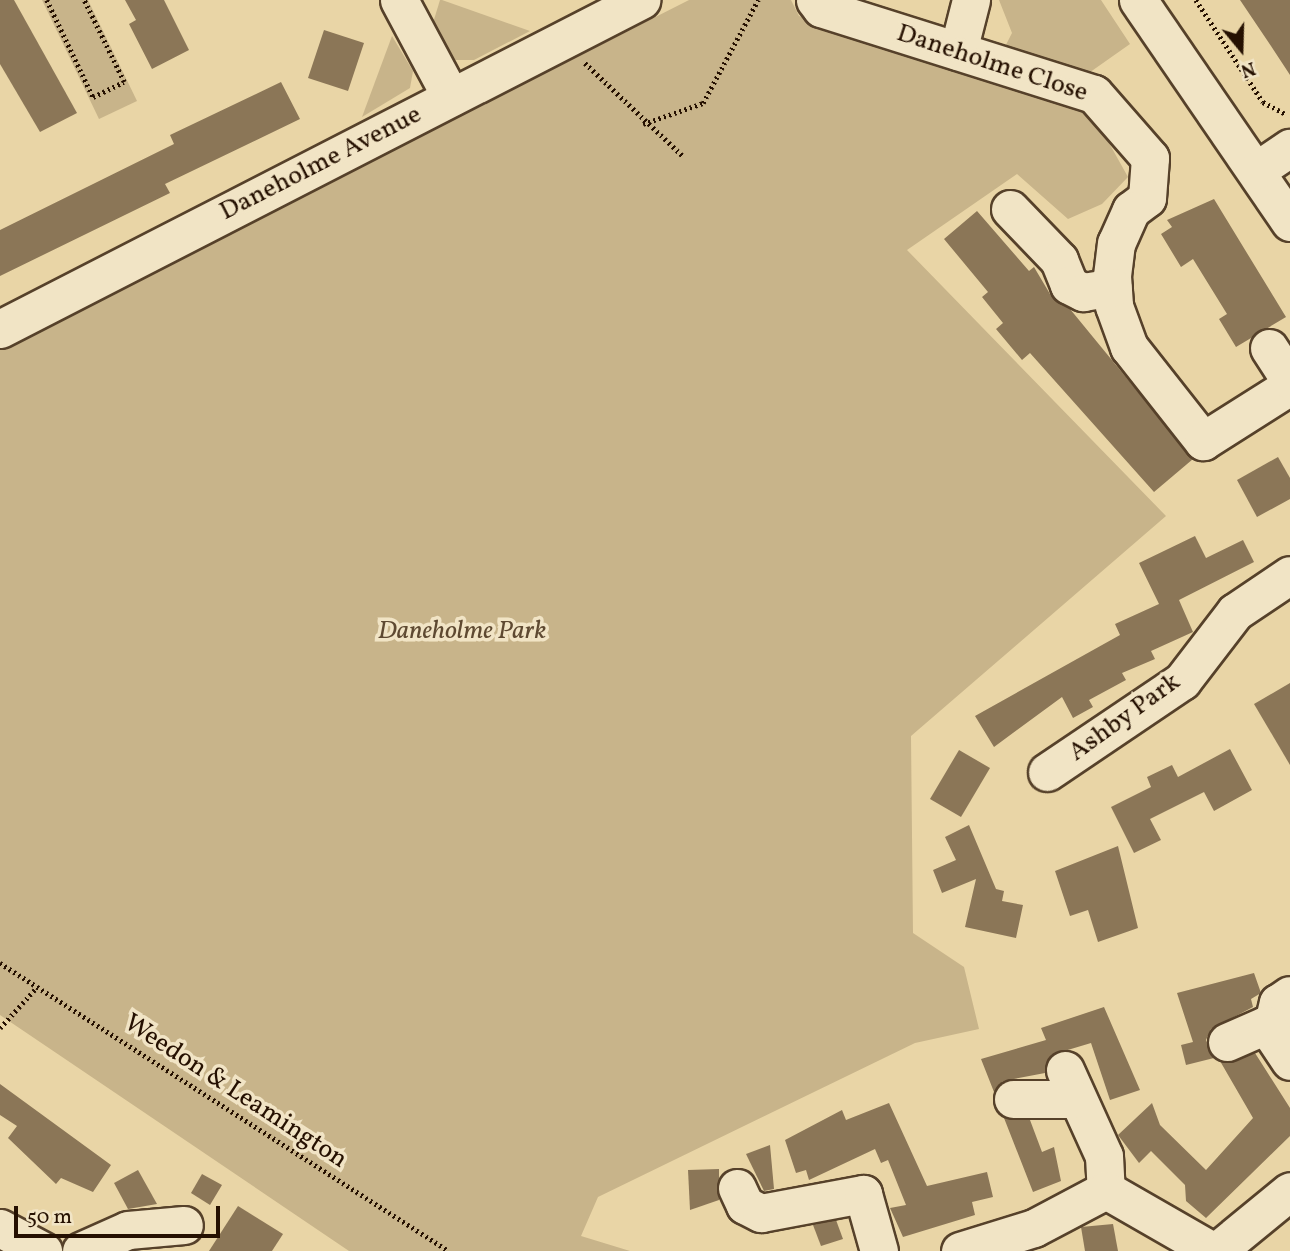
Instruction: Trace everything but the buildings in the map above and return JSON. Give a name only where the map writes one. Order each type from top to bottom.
[{"type":"street","points":[[399,0],[451,97]]},
{"type":"street","name":"Daneholme Avenue","points":[[0,329],[641,0]]},
{"type":"street","name":"Daneholme Close","points":[[816,0],[821,8],[1094,94],[1150,158],[1147,198],[1130,210],[1116,243],[1113,287]]},
{"type":"street","points":[[958,51],[971,0]]},
{"type":"street","points":[[1138,0],[1257,170],[1290,222]]},
{"type":"street","points":[[1257,170],[1290,148]]},
{"type":"street","points":[[1010,209],[1059,260],[1069,285],[1083,292],[1113,287],[1129,347],[1203,440],[1290,386]]},
{"type":"street","points":[[1269,348],[1290,380]]},
{"type":"street","name":"Ashby Park","points":[[1047,772],[1182,681],[1235,612],[1290,575]]},
{"type":"street","points":[[1290,995],[1278,1003],[1272,1028],[1290,1061]]},
{"type":"street","points":[[1227,1042],[1272,1028]]},
{"type":"street","points":[[1013,1099],[1077,1099],[1104,1156],[1106,1189]]},
{"type":"street","points":[[737,1188],[745,1205],[761,1213],[791,1212],[863,1194],[878,1251]]},
{"type":"street","points":[[960,1251],[1034,1228],[1106,1189]]},
{"type":"street","points":[[1106,1189],[1214,1251],[1290,1191]]},
{"type":"street","points":[[81,1251],[128,1230],[184,1225]]},
{"type":"street","points":[[0,1228],[43,1251]]},
{"type":"path","points":[[47,0],[93,96],[124,82],[84,0]]},
{"type":"path","points":[[642,124],[703,103],[758,0]]},
{"type":"path","points":[[1196,0],[1264,102],[1290,117]]},
{"type":"path","points":[[564,40],[642,124],[683,156]]},
{"type":"path","name":"Weedon & Leamington","points":[[0,964],[449,1251]]},
{"type":"path","points":[[0,1028],[37,987]]},
{"type":"green space","points":[[42,0],[88,0],[137,101],[99,119]]},
{"type":"green space","points":[[440,0],[530,31],[474,60],[443,60],[429,36]]},
{"type":"green space","name":"Daneholme Park","points":[[689,0],[791,0],[799,16],[989,78],[1012,33],[999,0],[1101,0],[1130,44],[1086,75],[1109,143],[1128,177],[1102,204],[1068,219],[1017,174],[907,250],[1166,516],[911,736],[913,933],[964,967],[979,1029],[915,1043],[598,1197],[581,1236],[630,1251],[349,1251],[0,1015],[0,349]]},
{"type":"green space","points":[[392,36],[413,71],[410,88],[362,117]]}]
